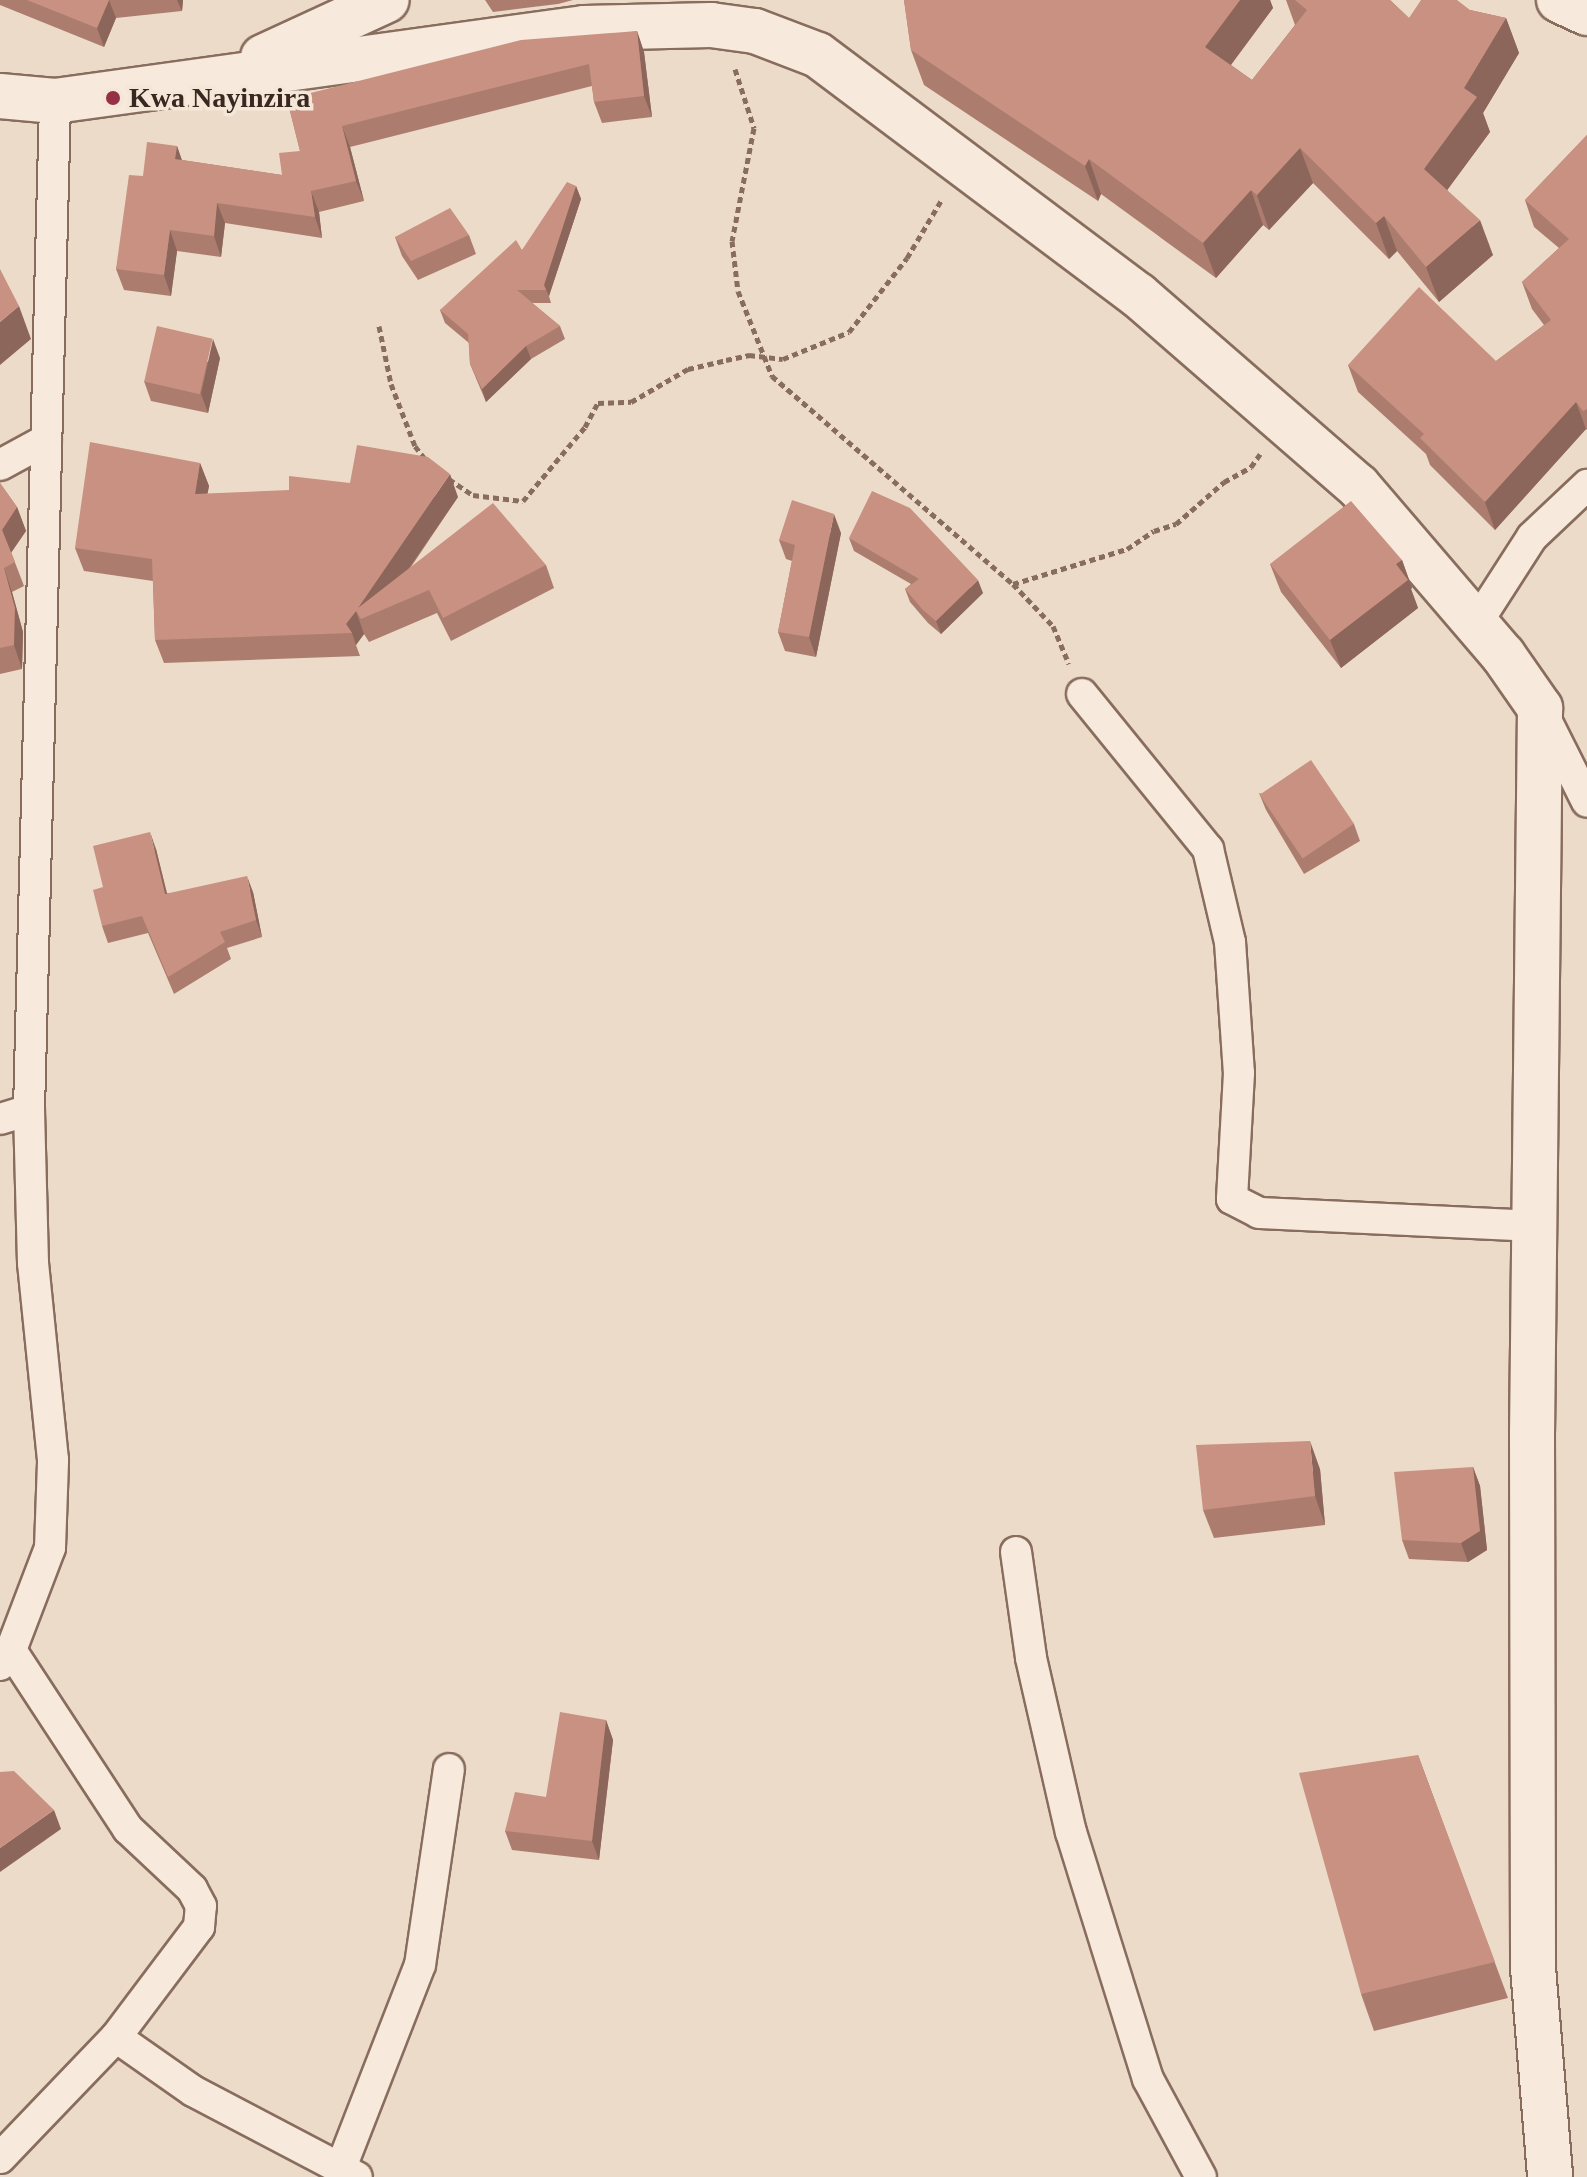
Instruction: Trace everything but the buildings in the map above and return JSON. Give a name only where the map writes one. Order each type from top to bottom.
[{"type":"street","points":[[1559,0],[1587,13]]},
{"type":"street","points":[[176,85],[281,52],[371,3]]},
{"type":"street","points":[[0,96],[55,101],[584,28],[741,29],[818,55],[1138,295],[1358,486],[1476,624],[1540,708],[1587,802]]},
{"type":"street","points":[[0,2158],[116,2037],[199,1927],[201,1906],[192,1889],[128,1829],[6,1658],[50,1548],[53,1460],[33,1263],[29,1110],[55,101]]},
{"type":"street","points":[[0,465],[46,440]]},
{"type":"street","points":[[1476,624],[1532,537],[1587,485]]},
{"type":"street","points":[[1082,694],[1208,849],[1230,942],[1239,1073],[1232,1199],[1259,1213],[1537,1226]]},
{"type":"street","points":[[1540,708],[1537,1226],[1532,1432],[1533,1968],[1550,2177]]},
{"type":"street","points":[[0,1119],[29,1110]]},
{"type":"street","points":[[1016,1552],[1031,1658],[1071,1832],[1148,2079],[1201,2177]]},
{"type":"street","points":[[116,2037],[193,2091],[349,2174],[420,1965],[449,1769]]},
{"type":"path","points":[[741,29],[734,74],[754,128],[732,241],[738,291],[762,357],[772,376],[1013,584],[1053,626],[1082,694]]},
{"type":"path","points":[[441,473],[473,495],[523,501],[585,427],[598,403],[631,402],[688,369],[762,357],[783,359],[849,332],[907,258],[935,207],[969,168]]},
{"type":"path","points":[[379,326],[391,384],[415,446],[430,466]]},
{"type":"path","points":[[1013,584],[1127,549],[1176,524],[1224,482],[1251,467],[1282,420]]},
{"type":"place","name":"Kwa Nayinzira","points":[[113,98]]}]
